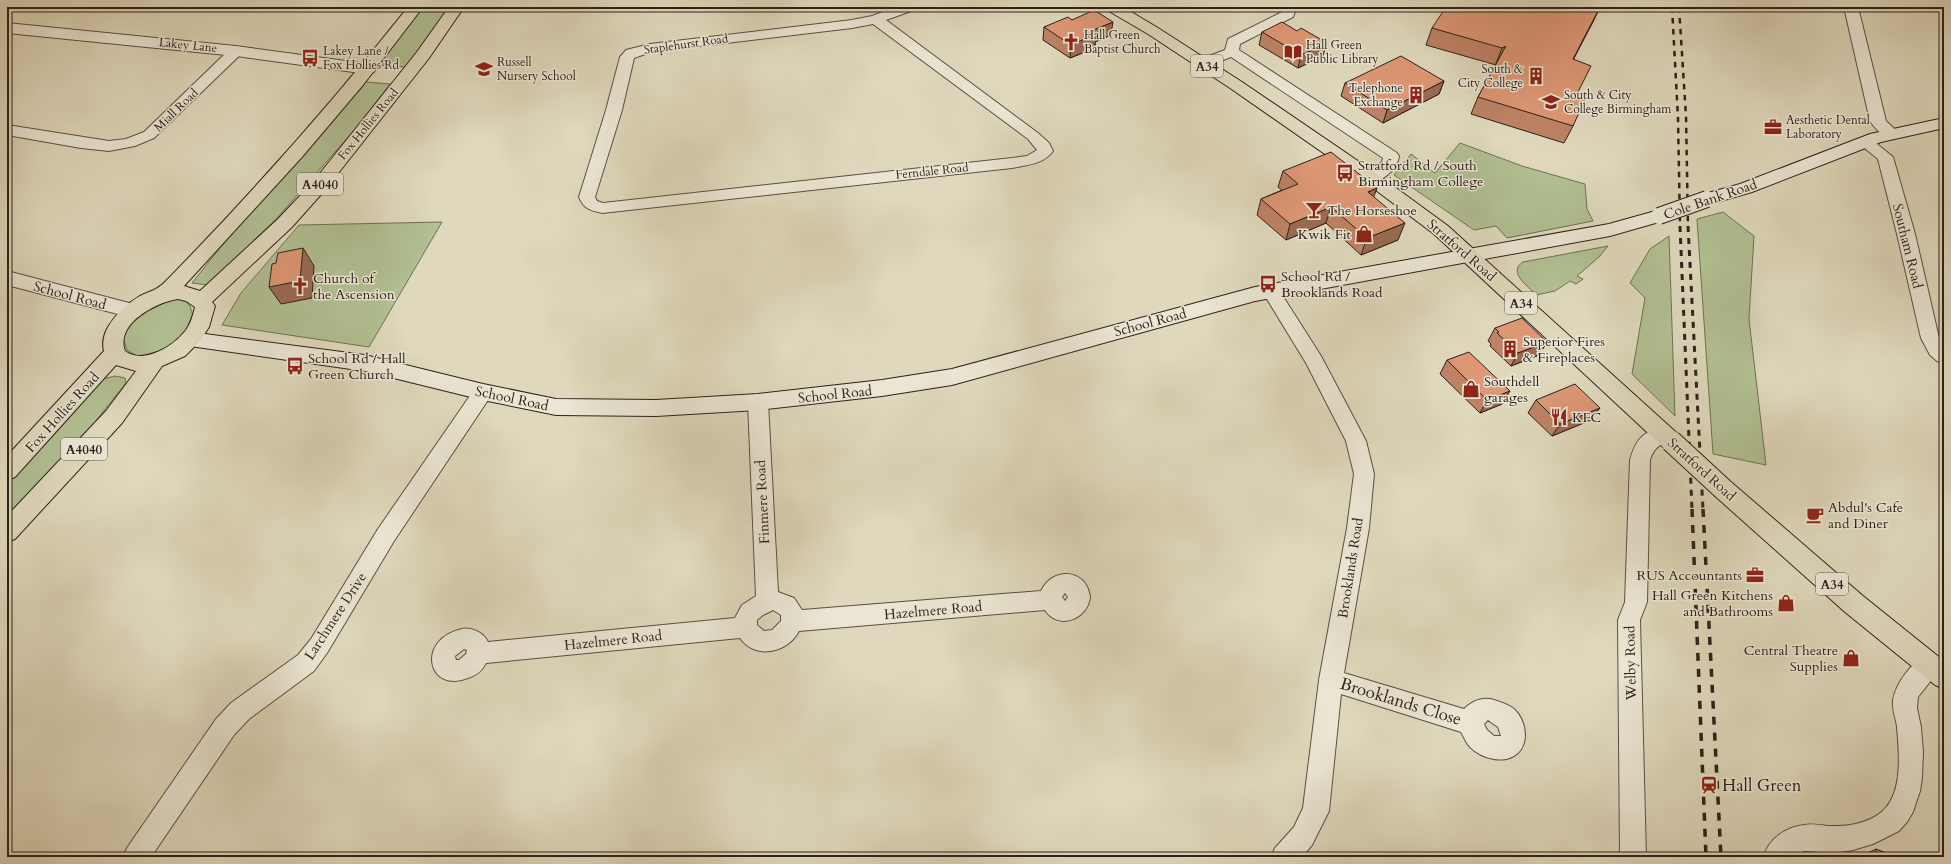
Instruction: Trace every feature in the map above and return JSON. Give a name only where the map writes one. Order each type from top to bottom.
[{"type":"main road","name":"A4040","points":[[166,293],[280,171],[368,69],[416,7]]},
{"type":"main road","name":"Fox Hollies Road","points":[[202,300],[285,223],[319,186],[441,31],[457,7]]},
{"type":"main road","name":"Stratford Road","points":[[1112,7],[1154,31],[1203,64],[1371,178],[1441,230],[1723,489],[1854,604],[1936,671]]},
{"type":"main road","name":"Lakey Lane","points":[[7,28],[236,51],[368,69]]},
{"type":"main road","points":[[368,69],[409,72]]},
{"type":"main road","name":"Cole Bank Road","points":[[1470,256],[1610,230],[1746,188],[1865,142],[1892,134],[1944,123]]},
{"type":"main road","name":"School Road","points":[[190,339],[365,363],[483,392],[564,407],[656,408],[758,402],[882,388],[952,377],[1142,324],[1271,291],[1470,256]]},
{"type":"main road","name":"School Road","points":[[7,278],[133,311]]},
{"type":"main road","points":[[178,292],[189,294],[202,300],[205,306],[203,319],[190,339],[174,354],[154,361],[130,363],[123,360],[115,352],[113,343],[118,329],[125,318],[133,311],[166,293],[178,292]]},
{"type":"main road","name":"Fox Hollies Road","points":[[7,471],[95,376],[115,352]]},
{"type":"main road","name":"A4040","points":[[7,532],[114,417],[154,361]]},
{"type":"street","name":"Staplehurst Road","points":[[602,208],[590,204],[587,197],[614,110],[627,57],[631,53],[650,48],[852,24],[909,7]]},
{"type":"street","points":[[1232,52],[1233,42],[1244,35],[1278,21],[1288,14],[1290,7]]},
{"type":"street","points":[[1851,7],[1878,121],[1882,127],[1892,134]]},
{"type":"street","name":"Ferndale Road","points":[[602,208],[1012,163],[1030,160],[1042,155],[1045,151],[1043,146],[1033,136],[876,18]]},
{"type":"street","name":"Miall Road","points":[[7,130],[81,143],[110,146],[129,143],[149,135],[236,51]]},
{"type":"street","points":[[1203,64],[1232,52]]},
{"type":"street","points":[[1232,52],[1390,156],[1390,164],[1371,178]]},
{"type":"street","name":"Southam Road","points":[[1865,142],[1885,157],[1906,234],[1930,338],[1937,350],[1944,356]]},
{"type":"street","name":"Brooklands Road","points":[[1271,291],[1314,361],[1356,441],[1364,474],[1358,528],[1331,680],[1316,810],[1303,836],[1286,856]]},
{"type":"street","name":"Larchmere Drive","points":[[136,857],[225,727],[240,711],[306,663],[319,646],[386,535],[483,392]]},
{"type":"street","name":"Finmere Road","points":[[758,402],[767,601]]},
{"type":"street","name":"Welby Road","points":[[1633,857],[1629,620],[1636,602],[1639,472],[1644,447],[1651,440],[1667,437]]},
{"type":"street","name":"Hazelmere Road","points":[[792,621],[1051,600]]},
{"type":"street","points":[[767,601],[780,602],[786,605],[792,615],[792,621],[790,629],[785,634],[770,641],[762,641],[754,638],[746,627],[748,614],[753,608],[767,601]]},
{"type":"street","name":"Hazelmere Road","points":[[479,653],[746,627]]},
{"type":"street","points":[[1776,857],[1777,854],[1790,841],[1801,837],[1840,839],[1875,830],[1890,822],[1905,802],[1911,769],[1909,727],[1905,698],[1916,678],[1936,671]]},
{"type":"street","name":"Brooklands Close","points":[[1331,680],[1471,723]]},
{"type":"green space","points":[[423,7],[449,7],[435,31],[405,67],[379,65]]},
{"type":"green space","points":[[366,82],[390,84],[357,127],[278,217],[208,285],[192,283],[220,248]]},
{"type":"green space","points":[[1460,143],[1522,166],[1585,184],[1587,209],[1593,221],[1507,238],[1496,226],[1474,230],[1394,175],[1411,154],[1435,173]]},
{"type":"green space","points":[[1723,212],[1754,236],[1749,319],[1766,465],[1713,454],[1697,219]]},
{"type":"green space","points":[[442,222],[369,347],[222,325],[241,293],[299,225]]},
{"type":"green space","points":[[1669,236],[1675,416],[1632,374],[1645,298],[1630,283],[1650,249]]},
{"type":"green space","points":[[1608,246],[1599,257],[1577,276],[1583,279],[1576,284],[1570,281],[1555,291],[1536,295],[1520,279],[1518,274],[1517,270],[1523,262]]},
{"type":"green space","points":[[183,298],[190,306],[193,316],[178,341],[156,352],[137,356],[127,350],[123,337],[131,324],[153,303]]},
{"type":"green space","points":[[115,376],[125,378],[126,383],[80,441],[7,519],[7,482],[103,379]]},
{"type":"building","name":"South & City College","points":[[1446,7],[1600,7],[1573,59],[1591,66],[1578,92],[1587,95],[1573,126],[1478,97],[1506,46],[1502,48],[1432,28]]},
{"type":"building","points":[[1094,10],[1113,22],[1091,31],[1096,34],[1071,45],[1044,27],[1068,17],[1072,20]]},
{"type":"building","points":[[1282,22],[1297,31],[1301,28],[1327,43],[1301,55],[1262,32]]},
{"type":"building","points":[[1401,56],[1444,81],[1387,110],[1345,83]]},
{"type":"building","points":[[1331,152],[1377,188],[1368,192],[1405,223],[1367,238],[1331,207],[1290,224],[1261,199],[1298,184],[1283,171]]},
{"type":"building","points":[[303,248],[300,281],[269,287],[272,264],[276,263],[278,253]]},
{"type":"building","points":[[1522,318],[1547,342],[1518,353],[1497,333],[1499,332],[1495,328]]},
{"type":"building","points":[[1469,352],[1510,391],[1487,400],[1447,360]]},
{"type":"building","points":[[1575,384],[1600,408],[1560,424],[1536,400]]},
{"type":"building","points":[[1876,849],[1896,857],[1876,857]]},
{"type":"building","points":[[1477,853],[1492,857],[1477,857]]},
{"type":"railway","points":[[1672,7],[1678,118],[1680,227]]},
{"type":"railway","points":[[1679,7],[1686,116],[1688,227]]},
{"type":"railway","points":[[1680,226],[1692,510]]},
{"type":"railway","points":[[1688,226],[1703,510]]},
{"type":"railway","points":[[1692,509],[1706,857]]},
{"type":"railway","points":[[1703,509],[1721,857]]},
{"type":"place","name":"Hall Green Baptist Church","points":[[1071,42]]},
{"type":"place","name":"Hall Green Public Library","points":[[1293,52]]},
{"type":"place","name":"Lakey Lane / Fox Hollies Rd","points":[[310,58]]},
{"type":"place","name":"Russell Nursery School","points":[[484,69]]},
{"type":"place","name":"South & City College","points":[[1536,76]]},
{"type":"place","name":"Telephone Exchange","points":[[1416,95]]},
{"type":"place","name":"South & City College Birmingham","points":[[1551,102]]},
{"type":"place","name":"Aesthetic Dental Laboratory","points":[[1773,127]]},
{"type":"place","name":"Stratford Rd / South Birmingham College","points":[[1345,173]]},
{"type":"place","name":"The Horseshoe","points":[[1314,210]]},
{"type":"place","name":"Kwik Fit","points":[[1364,234]]},
{"type":"place","name":"School Rd / Brooklands Road","points":[[1268,284]]},
{"type":"place","name":"Church of the Ascension","points":[[300,286]]},
{"type":"place","name":"Superior Fires & Fireplaces","points":[[1510,349]]},
{"type":"place","name":"School Rd / Hall Green Church","points":[[295,366]]},
{"type":"place","name":"Southdell garages","points":[[1471,389]]},
{"type":"place","name":"KFC","points":[[1559,417]]},
{"type":"place","name":"Abdul's Cafe and Diner","points":[[1815,515]]},
{"type":"place","name":"RUS Accountants","points":[[1755,575]]},
{"type":"place","name":"Hall Green Kitchens and Bathrooms","points":[[1786,603]]},
{"type":"place","name":"Central Theatre Supplies","points":[[1851,658]]},
{"type":"place","name":"Hall Green","points":[[1709,785]]}]
